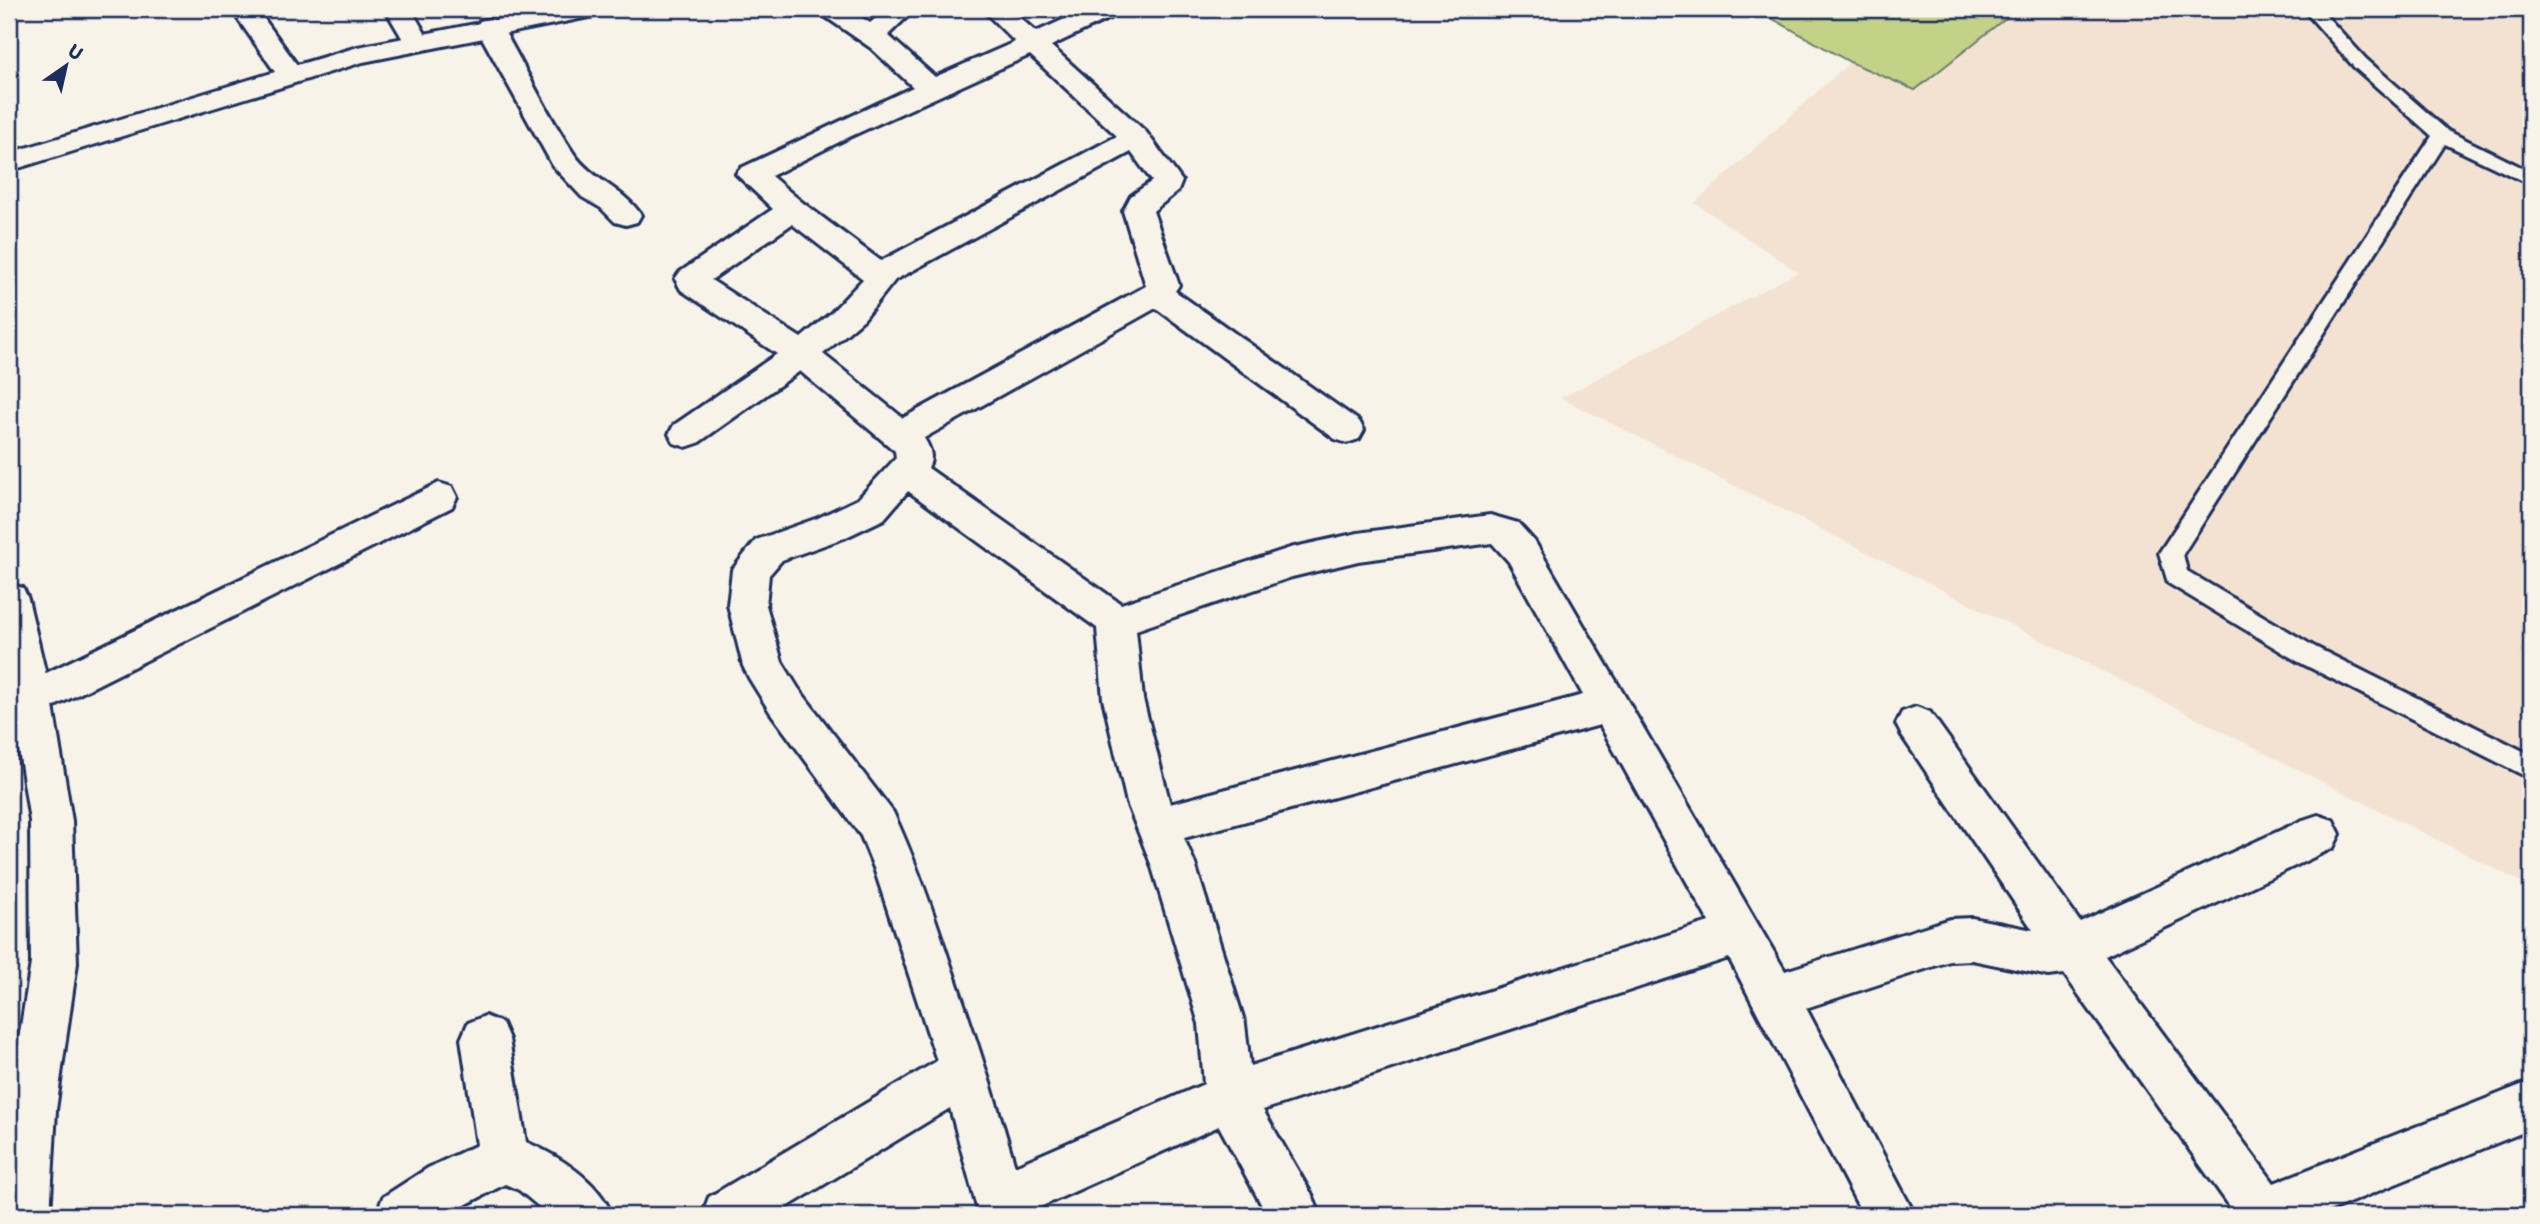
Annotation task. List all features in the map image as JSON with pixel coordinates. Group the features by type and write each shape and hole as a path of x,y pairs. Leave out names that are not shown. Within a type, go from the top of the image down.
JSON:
{"street":[{"path":"244,9 290,74"},
{"path":"398,9 417,42"},
{"path":"9,162 290,74 417,42 589,9"},
{"path":"832,9 872,36 933,90"},
{"path":"872,36 902,9"},
{"path":"995,9 1136,138 1167,181 1167,185 1138,206 1163,285 1157,293 904,453 871,509 831,528 769,550 751,570 747,605 763,666 784,700 878,825 896,868 964,1072 1002,1207 1229,1097 1738,934"},
{"path":"686,434 828,336 857,310 880,281 879,275 792,210 751,174 806,144 933,90 1107,9"},
{"path":"489,27 564,160 593,190 612,201 626,215"},
{"path":"879,275 1136,138"},
{"path":"792,210 691,279 692,283 801,354 904,453 1116,621 1123,699 1148,803 1159,826 1222,1024 1229,1097 1295,1215"},
{"path":"1157,293 1347,430"},
{"path":"20,705 439,497"},
{"path":"1116,621 1290,563 1345,550 1490,529 1501,530 1517,543 1610,705 1773,996 1890,1215"},
{"path":"9,599 20,705 51,821 54,962 20,1117 24,1215"},
{"path":"1159,826 1610,705"},
{"path":"1916,723 2071,947 2266,1214 2531,1105"},
{"path":"1773,996 1950,940 1996,943 2049,955 2060,954 2318,834"},
{"path":"485,1039 504,1158"},
{"path":"727,1215 964,1072"},
{"path":"401,1215 446,1186 504,1158 537,1172 587,1215"}],"lane":[{"path":"2311,9 2360,63 2442,135 2531,179"},
{"path":"2442,135 2171,553 2176,576 2203,594 2354,679 2531,768"}],"shaded area":[{"path":"2017,9 2531,9 2531,887 1561,398 1798,272 1695,203 1850,62 1915,90"}],"green space":[{"path":"1755,9 2017,9 1915,90 1850,62"}]}
